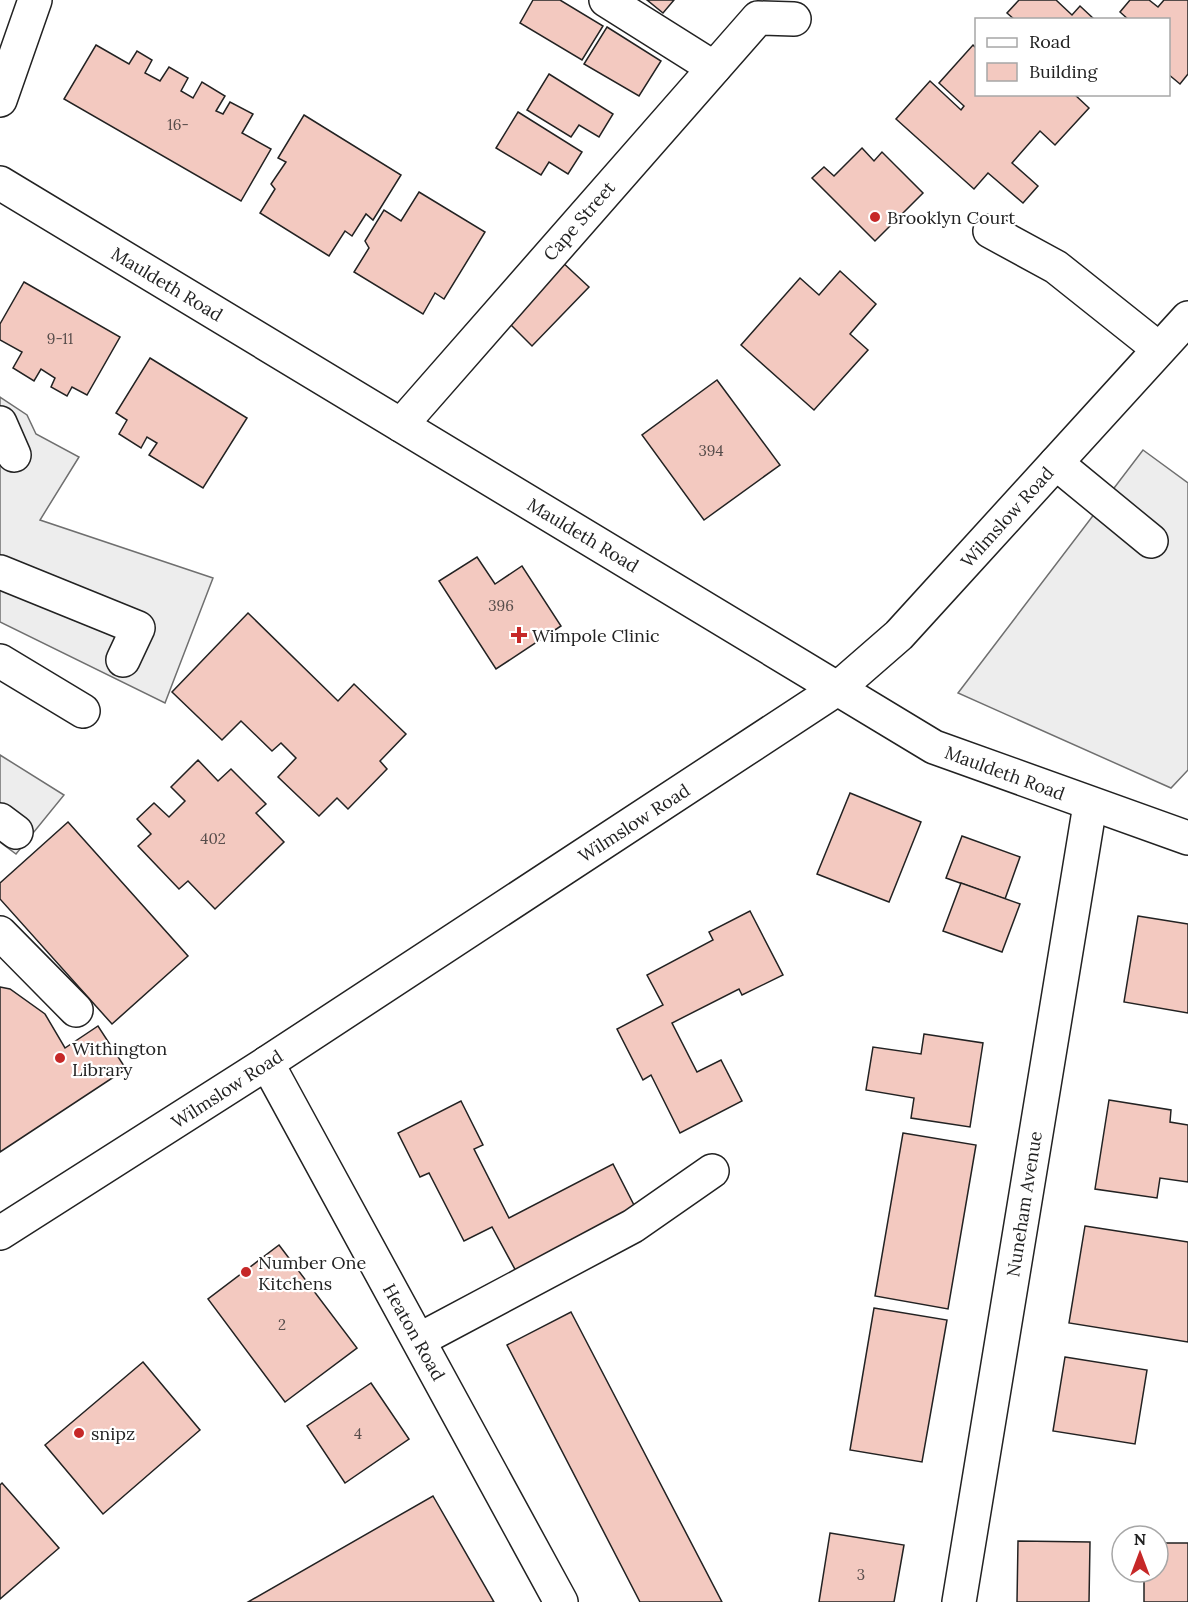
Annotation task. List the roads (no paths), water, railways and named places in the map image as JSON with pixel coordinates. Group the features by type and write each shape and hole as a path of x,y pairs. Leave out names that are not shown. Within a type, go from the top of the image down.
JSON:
{"street":[{"path":"0,100 35,0"},
{"path":"606,0 714,68"},
{"name":"Cape Street","path":"401,425 758,18 794,19"},
{"name":"Mauldeth Road","path":"0,183 933,747 1090,805 1188,838"},
{"path":"990,231 1056,267 1158,349"},
{"name":"Wilmslow Road","path":"0,1233 267,1063 837,689 899,635 1188,318"},
{"path":"0,423 14,455"},
{"path":"1056,464 1151,541"},
{"path":"0,572 138,628 123,660"},
{"path":"0,661 84,711"},
{"name":"Nuneham Avenue","path":"959,1602 1090,805"},
{"path":"0,933 76,1010"},
{"name":"Heaton Road","path":"267,1063 561,1602"},
{"path":"419,1340 633,1226 712,1171"}],"place":[{"name":"Brooklyn Court","path":"875,217"},
{"name":"Wimpole Clinic","path":"519,635"},
{"name":"Withington Library","path":"60,1058"},
{"name":"Number One Kitchens","path":"246,1272"},
{"name":"snipz","path":"79,1433"}]}
